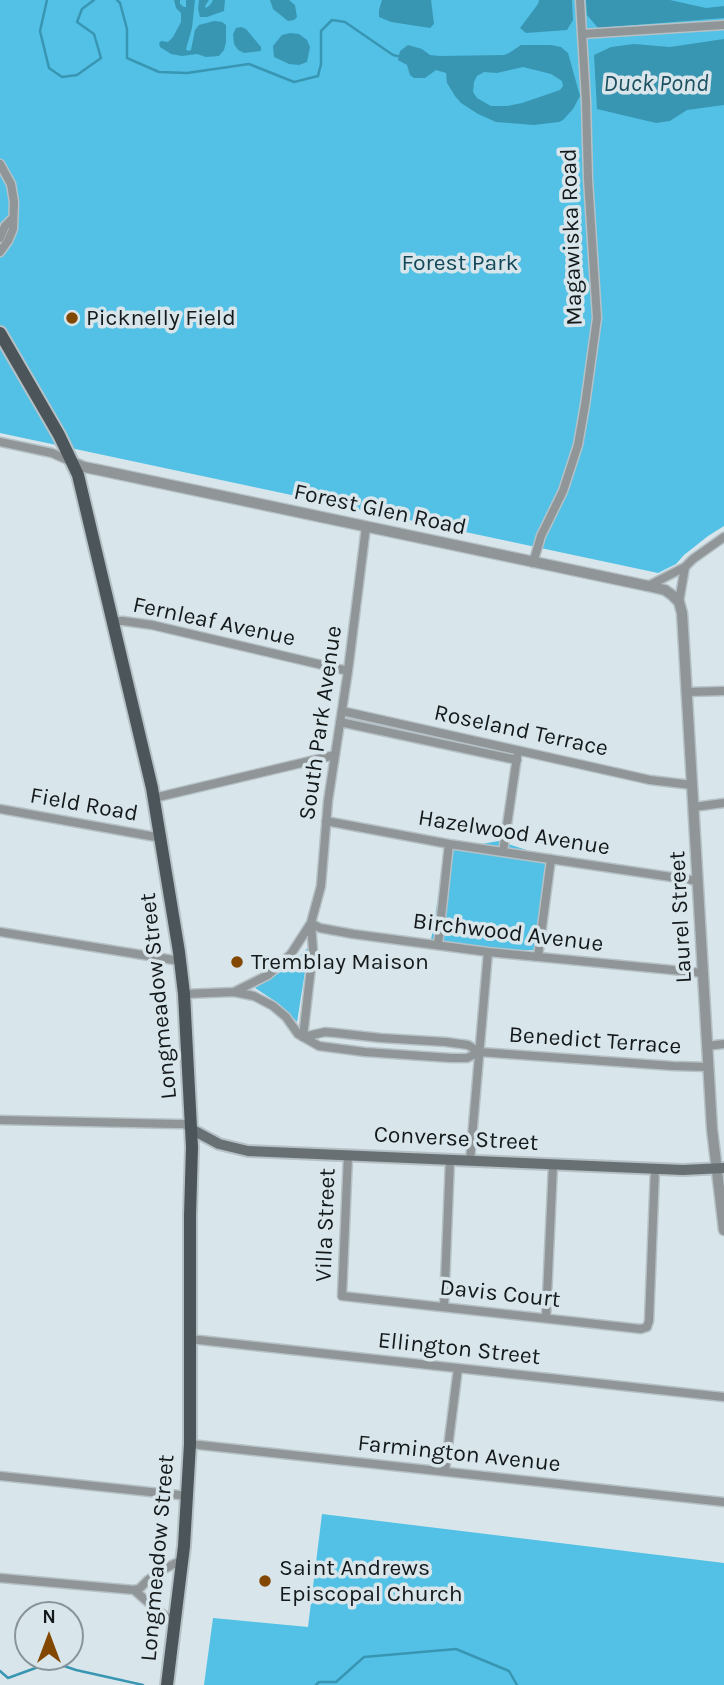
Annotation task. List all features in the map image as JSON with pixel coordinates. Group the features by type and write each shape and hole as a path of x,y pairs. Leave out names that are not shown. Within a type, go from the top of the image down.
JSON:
{"main road":[{"name":"Longmeadow Street","path":"0,333 59,435 78,475 154,798 180,961 191,1129 190,1444 183,1562 167,1685"},
{"name":"Converse Street","path":"191,1129 213,1142 242,1151 682,1170 720,1168"}],"street":[{"name":"Magawiska Road","path":"533,563 546,525 563,491 578,445 597,318 580,0"},
{"path":"582,34 724,25"},
{"path":"0,164 13,189 15,202 13,229 0,251"},
{"path":"0,238 5,226 12,219"},
{"path":"0,442 52,453 70,461"},
{"name":"Forest Glen Road","path":"70,461 92,468 648,586 665,590 679,602"},
{"name":"South Park Avenue","path":"184,994 234,992 268,975 297,947 311,923 321,886 326,821 366,527"},
{"path":"648,586 685,567 724,537"},
{"path":"679,602 685,567"},
{"name":"Laurel Street","path":"679,602 683,621 708,1067 724,1230"},
{"name":"Fernleaf Avenue","path":"113,621 152,625 348,670"},
{"path":"687,692 724,691"},
{"name":"Roseland Terrace","path":"342,710 650,780 692,785"},
{"path":"340,722 517,760"},
{"path":"502,852 518,751"},
{"path":"154,798 335,755"},
{"path":"694,807 724,803"},
{"name":"Field Road","path":"0,809 161,836"},
{"name":"Hazelwood Avenue","path":"326,821 449,844 698,881"},
{"path":"438,945 449,844"},
{"path":"538,957 551,859"},
{"name":"South Park Avenue","path":"303,1037 313,950 311,923"},
{"name":"Birchwood Avenue","path":"311,923 331,930 488,952 703,973"},
{"path":"0,932 180,961"},
{"path":"470,1161 488,952"},
{"name":"Benedict Terrace","path":"234,992 254,996 273,1006 286,1017 298,1034 319,1046 365,1052 467,1058 478,1052"},
{"name":"Benedict Terrace","path":"303,1037 336,1032 468,1045 478,1052 708,1067"},
{"path":"707,1046 724,1044"},
{"path":"0,1120 184,1124 191,1129"},
{"name":"Villa Street","path":"342,1296 348,1156"},
{"path":"444,1307 450,1160"},
{"path":"546,1318 553,1165"},
{"name":"Davis Court","path":"342,1296 641,1329 647,1326 649,1321 655,1169"},
{"name":"Ellington Street","path":"190,1339 724,1397"},
{"path":"445,1471 458,1368"},
{"name":"Farmington Avenue","path":"190,1444 724,1502"},
{"path":"0,1476 188,1496"},
{"path":"0,1578 134,1590 164,1569 183,1562"},
{"path":"134,1590 167,1617 176,1619"}],"green space":[{"name":"Forest Park","path":"0,0 724,0 724,526 676,564 658,573 0,433"},
{"path":"499,841 548,857 538,950 472,951 431,940 446,850"},
{"path":"309,947 297,1022 278,1003 255,988 284,970"},
{"path":"322,1514 724,1563 724,1685 204,1685 213,1618 308,1627"}],"water":[{"path":"174,0 180,0 180,4 186,7 186,0 195,0 192,28 186,49 188,51 191,50 195,30 199,25 214,21 226,25 226,42 219,56 182,56 171,54 160,47 161,41 168,42 173,37 181,22 181,13"},
{"path":"199,0 209,0 206,8 213,0 225,0 224,11 200,17"},
{"path":"270,0 289,0 295,5 297,17 288,21 273,9"},
{"path":"382,0 431,0 434,24 430,28 391,22 379,17"},
{"path":"539,0 572,0 573,20 567,30 526,33 520,28"},
{"path":"586,0 670,0 706,8 724,6 724,18 598,28 587,15"},
{"path":"236,28 246,29 261,47 261,51 244,53 238,50 233,34"},
{"path":"299,34 307,40 310,47 307,62 289,64 274,57 273,46 282,35"},
{"name":"Duck Pond","path":"724,39 724,105 687,110 670,121 656,123 597,109 594,55 611,47 634,44 670,47"},
{"path":"408,45 422,49 430,55 504,55 521,45 561,47 568,53 580,96 573,109 559,122 534,125 496,122 461,103 447,83 446,73 436,70 425,78 414,78 407,65 398,60 400,51","holes":["523,67 551,74 562,81 560,90 522,103 491,106 477,98 473,92 477,76 484,72 497,73"]}],"waterway":[{"path":"47,0 40,31 49,68 62,77 77,75 101,58 94,34 77,22 82,9 94,0"},
{"path":"117,0 127,29 127,58 159,72 187,73 249,64 294,82 318,76 321,64 321,31 332,20 345,22 393,55 402,57"},
{"path":"316,1685 319,1682 336,1682 364,1657 456,1649 509,1671 517,1685"},
{"path":"0,1671 8,1678 52,1662 143,1685"}],"place":[{"name":"Picknelly Field","path":"72,318"},
{"name":"Tremblay Maison","path":"237,962"},
{"name":"Saint Andrews Episcopal Church","path":"265,1581"}]}
